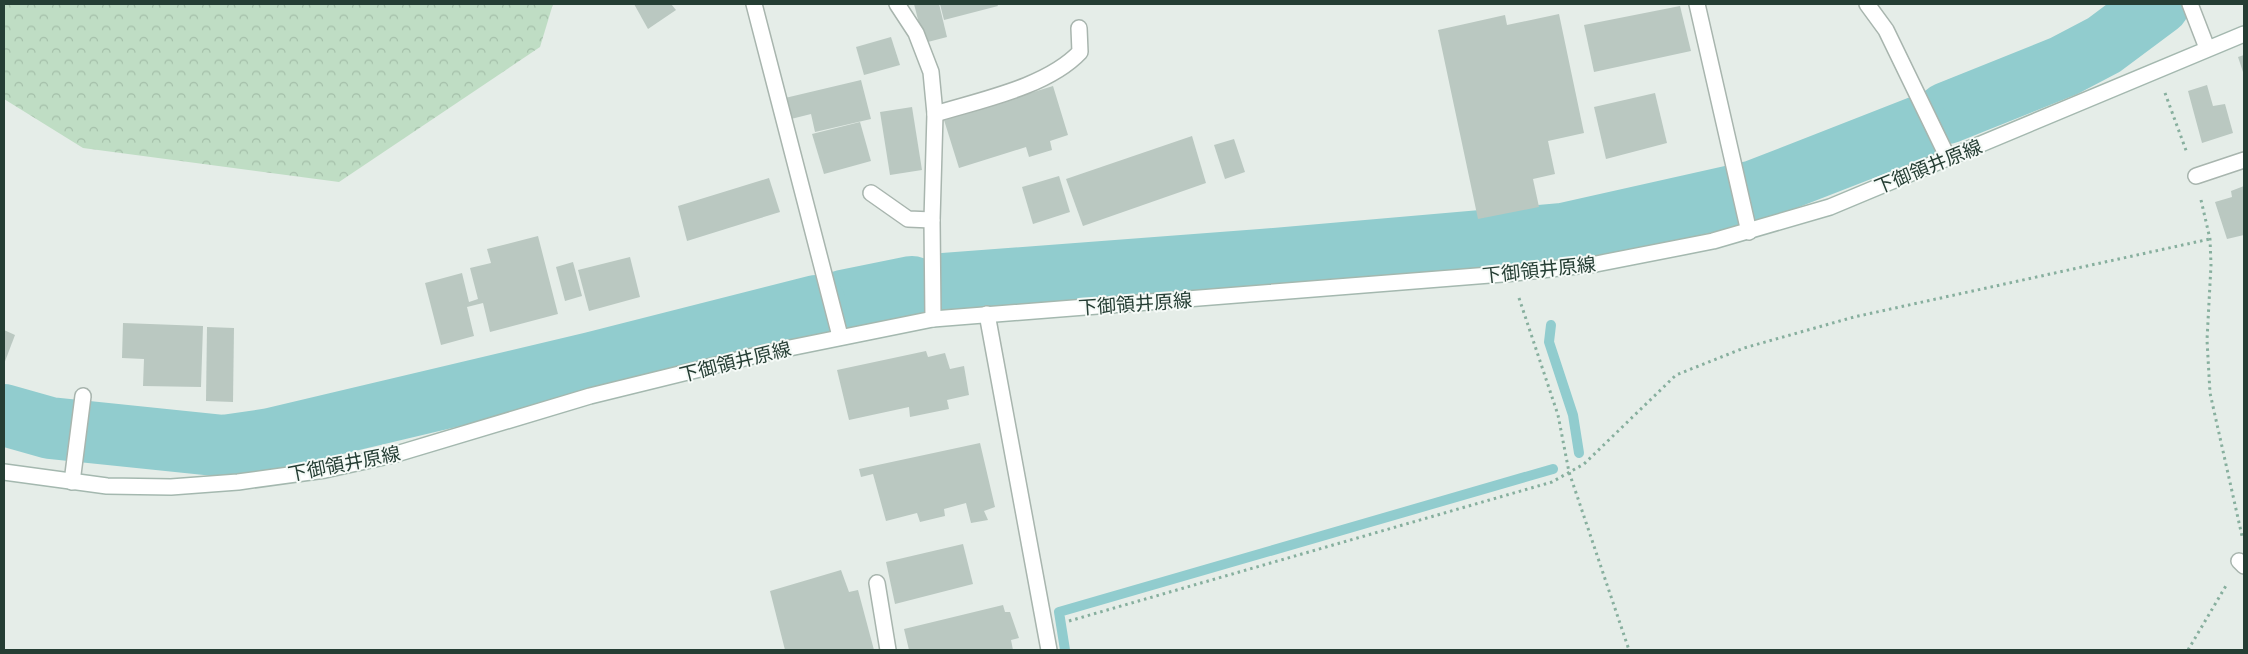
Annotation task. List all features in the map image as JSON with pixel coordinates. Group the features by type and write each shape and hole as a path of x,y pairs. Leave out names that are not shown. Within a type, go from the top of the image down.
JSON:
{"main road":[{"path":"754,4 840,336"},
{"path":"897,4 916,33 931,72 935,114 932,220 933,319"},
{"path":"1696,4 1749,232"},
{"path":"1868,4 1886,30 1948,158"},
{"path":"2190,4 2207,48"},
{"path":"935,114 1003,93 1046,76 1072,60 1080,52 1079,28"},
{"name":"下御領井原線","path":"4,472 108,486 171,487 238,482 325,470 393,455 590,396 840,336 933,319 1514,273 1596,264 1749,232 1830,207 2157,72 2207,48 2244,34"},
{"path":"2196,176 2244,160"},
{"path":"871,193 908,219 932,220"},
{"path":"987,314 1049,650"},
{"path":"72,482 83,396"},
{"path":"877,583 888,650"}],"path":[{"path":"2157,72 2196,176 2210,238 2211,265 2208,340 2210,393 2242,533 2242,563 2188,650"},
{"path":"1069,621 1552,482 1584,464 1676,375 1744,348 1854,317 2210,238"},
{"path":"1514,273 1518,295 1558,415 1569,472 1629,650"}],"green space":[{"path":"4,4 553,4 540,47 339,182 83,148 4,99"}],"building":[{"path":"634,4 671,4 676,10 648,29"},
{"path":"914,4 939,4 947,37 924,43"},
{"path":"940,4 997,4 998,6 944,20"},
{"path":"1680,6 1691,51 1594,72 1584,25"},
{"path":"1559,14 1584,133 1548,141 1555,174 1533,179 1539,207 1478,219 1438,30 1505,15 1507,25"},
{"path":"891,37 900,65 864,75 856,47"},
{"path":"2244,55 2244,75 2238,57"},
{"path":"861,80 871,119 815,132 811,114 791,119 785,98"},
{"path":"2207,85 2213,106 2225,104 2233,133 2202,143 2188,91"},
{"path":"1053,86 1068,135 1050,141 1052,150 1029,157 1026,147 959,168 944,120"},
{"path":"1655,93 1667,143 1606,159 1594,107"},
{"path":"912,107 922,170 890,175 880,112"},
{"path":"860,122 871,161 824,174 812,134"},
{"path":"1192,136 1206,183 1083,226 1066,179"},
{"path":"1234,139 1245,172 1225,179 1214,145"},
{"path":"1059,176 1070,212 1033,224 1022,187"},
{"path":"769,178 780,212 687,241 678,206"},
{"path":"2244,186 2244,235 2227,239 2215,202 2232,197 2231,191"},
{"path":"538,236 558,314 490,332 483,303 467,307 474,336 441,345 425,283 462,273 469,302 478,299 470,268 491,263 487,249"},
{"path":"630,257 640,297 589,311 578,270"},
{"path":"573,262 582,296 565,301 556,267"},
{"path":"123,323 203,326 201,387 143,386 144,359 122,358"},
{"path":"207,327 234,328 233,402 206,401"},
{"path":"4,330 15,335 4,364"},
{"path":"926,351 928,357 945,353 950,369 964,366 969,395 947,400 949,409 910,417 909,407 849,420 837,370"},
{"path":"980,443 995,507 984,511 988,520 971,523 966,503 944,509 945,516 920,522 917,513 886,521 873,474 861,477 859,469"},
{"path":"963,544 973,584 895,604 886,562"},
{"path":"841,570 849,592 858,590 874,650 785,650 770,591"},
{"path":"1003,605 1005,612 1010,612 1019,638 1011,640 1013,650 909,650 904,629"}],"waterway":[{"path":"1947,113 2064,66 2104,45 2159,4"},
{"path":"944,284 1262,260 1563,234 1755,191 1919,127"},
{"path":"843,301 912,287"},
{"path":"4,415 50,428 224,446 271,439 592,363 816,306"},
{"path":"1551,325 1549,342 1573,415 1579,453"},
{"path":"1065,650 1059,612 1553,469"}]}
